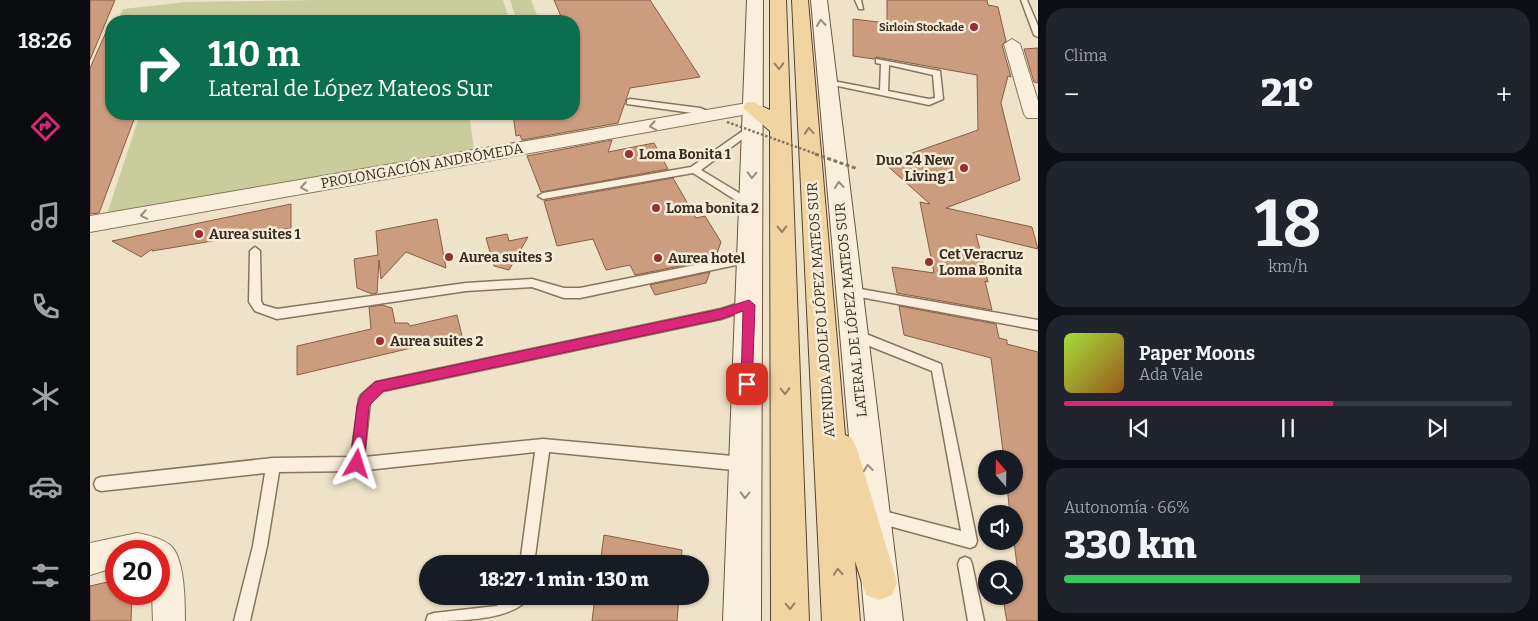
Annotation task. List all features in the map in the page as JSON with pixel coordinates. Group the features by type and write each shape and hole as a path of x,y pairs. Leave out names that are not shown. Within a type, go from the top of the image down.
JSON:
{"main road":[{"path":"742,621 751,205 746,120 756,0"},
{"path":"778,0 746,120 790,621"},
{"name":"AVENIDA ADOLFO LÓPEZ MATEOS SUR","path":"800,0 841,621"},
{"name":"LATERAL DE LÓPEZ MATEOS SUR","path":"819,0 884,621"},
{"path":"826,399 880,582"}],"street":[{"path":"1012,44 1030,82 1033,114"},
{"name":"PROLONGACIÓN ANDRÓMEDA","path":"90,224 746,120"},
{"path":"90,559 105,555"},
{"path":"168,605 169,621"}],"lane":[{"path":"858,0 861,8"},
{"path":"1024,0 1038,35"},
{"path":"828,82 929,102 937,101 940,97 939,75 936,72 880,62 885,63 884,92"},
{"path":"630,102 700,111 746,120"},
{"path":"543,196 694,170 746,120"},
{"path":"694,170 751,205"},
{"path":"255,251 256,302 259,308 276,314 466,287 532,283 564,293 580,293 750,258"},
{"path":"849,291 1038,325"},
{"path":"357,464 365,399 380,386 548,352 721,314 749,305"},
{"path":"854,335 937,368 970,541 872,515"},
{"path":"101,484 273,465 357,464 543,445 746,464"},
{"path":"528,555 543,445"},
{"path":"242,621 260,546 273,465"},
{"path":"965,564 976,621"},
{"path":"434,621 501,613 517,605"}],"path":[{"path":"746,120 858,169"}],"green space":[{"path":"503,0 508,15 120,15 123,9 187,2"},
{"path":"510,0 531,0 537,15 515,15"},
{"path":"138,120 470,120 474,150 107,214"}],"building":[{"path":"90,0 115,0 109,15 105,15 105,24 90,60"},
{"path":"554,0 650,0 700,77 630,88 618,123 522,140 520,135 516,136 514,120 580,120 580,15 560,15"},
{"path":"887,0 987,0 988,5 998,7 1006,41 1002,45 1011,77 1008,76 1001,103 1020,180 946,208 1032,227 1038,249 976,234 988,282 985,281 992,310 897,293 892,267 934,273 920,202 930,204 884,163 978,130 977,75 876,57 874,59 853,56 853,19 887,23"},
{"path":"105,34 105,120 134,120 99,213 90,214 90,68"},
{"path":"1038,48 1038,83 1034,82 1024,49"},
{"name":"Loma Bonita 1","path":"612,140 608,152 654,143 668,169 541,192 527,156"},
{"path":"673,178 696,218 705,216 721,242 715,259 635,275 630,265 606,270 593,239 557,246 544,201"},
{"name":"Aurea suites 1","path":"291,204 291,228 152,251 152,249 141,257 112,241"},
{"path":"437,219 446,268 406,252 381,279 379,260 377,293 372,294 357,288 354,259 378,255 376,231"},
{"path":"507,234 509,241 528,237 509,270 494,266 486,238"},
{"path":"710,272 706,283 655,295 650,285"},
{"name":"Aurea suites 2","path":"382,305 392,308 395,323 408,323 410,326 457,315 462,336 297,375 297,346 371,329 369,307"},
{"path":"899,306 996,324 999,338 1007,340 1007,344 1038,352 1038,621 1007,621 1005,611 1004,605 1023,605 1023,560 1016,560 1015,550 1023,550 1023,505 1009,505 1008,495 1023,495 1023,450 1003,450 991,358 904,335"},
{"path":"604,535 682,550 682,555 601,555"},
{"path":"105,583 105,605 132,605 131,621 90,621 90,586"},
{"path":"594,605 678,605 677,621 592,621"}],"place":[{"name":"Sirloin Stockade","path":"974,27"},
{"name":"Loma Bonita 1","path":"629,154"},
{"name":"Duo 24 New Living 1","path":"964,168"},
{"name":"Loma bonita 2","path":"656,208"},
{"name":"Aurea suites 1","path":"199,234"},
{"name":"Aurea suites 3","path":"449,257"},
{"name":"Aurea hotel","path":"658,258"},
{"name":"Cet Veracruz Loma Bonita","path":"929,262"},
{"name":"Aurea suites 2","path":"380,341"}],"route":[{"path":"357,464 365,399 380,386 548,352 721,314 749,305 747,384"}]}
